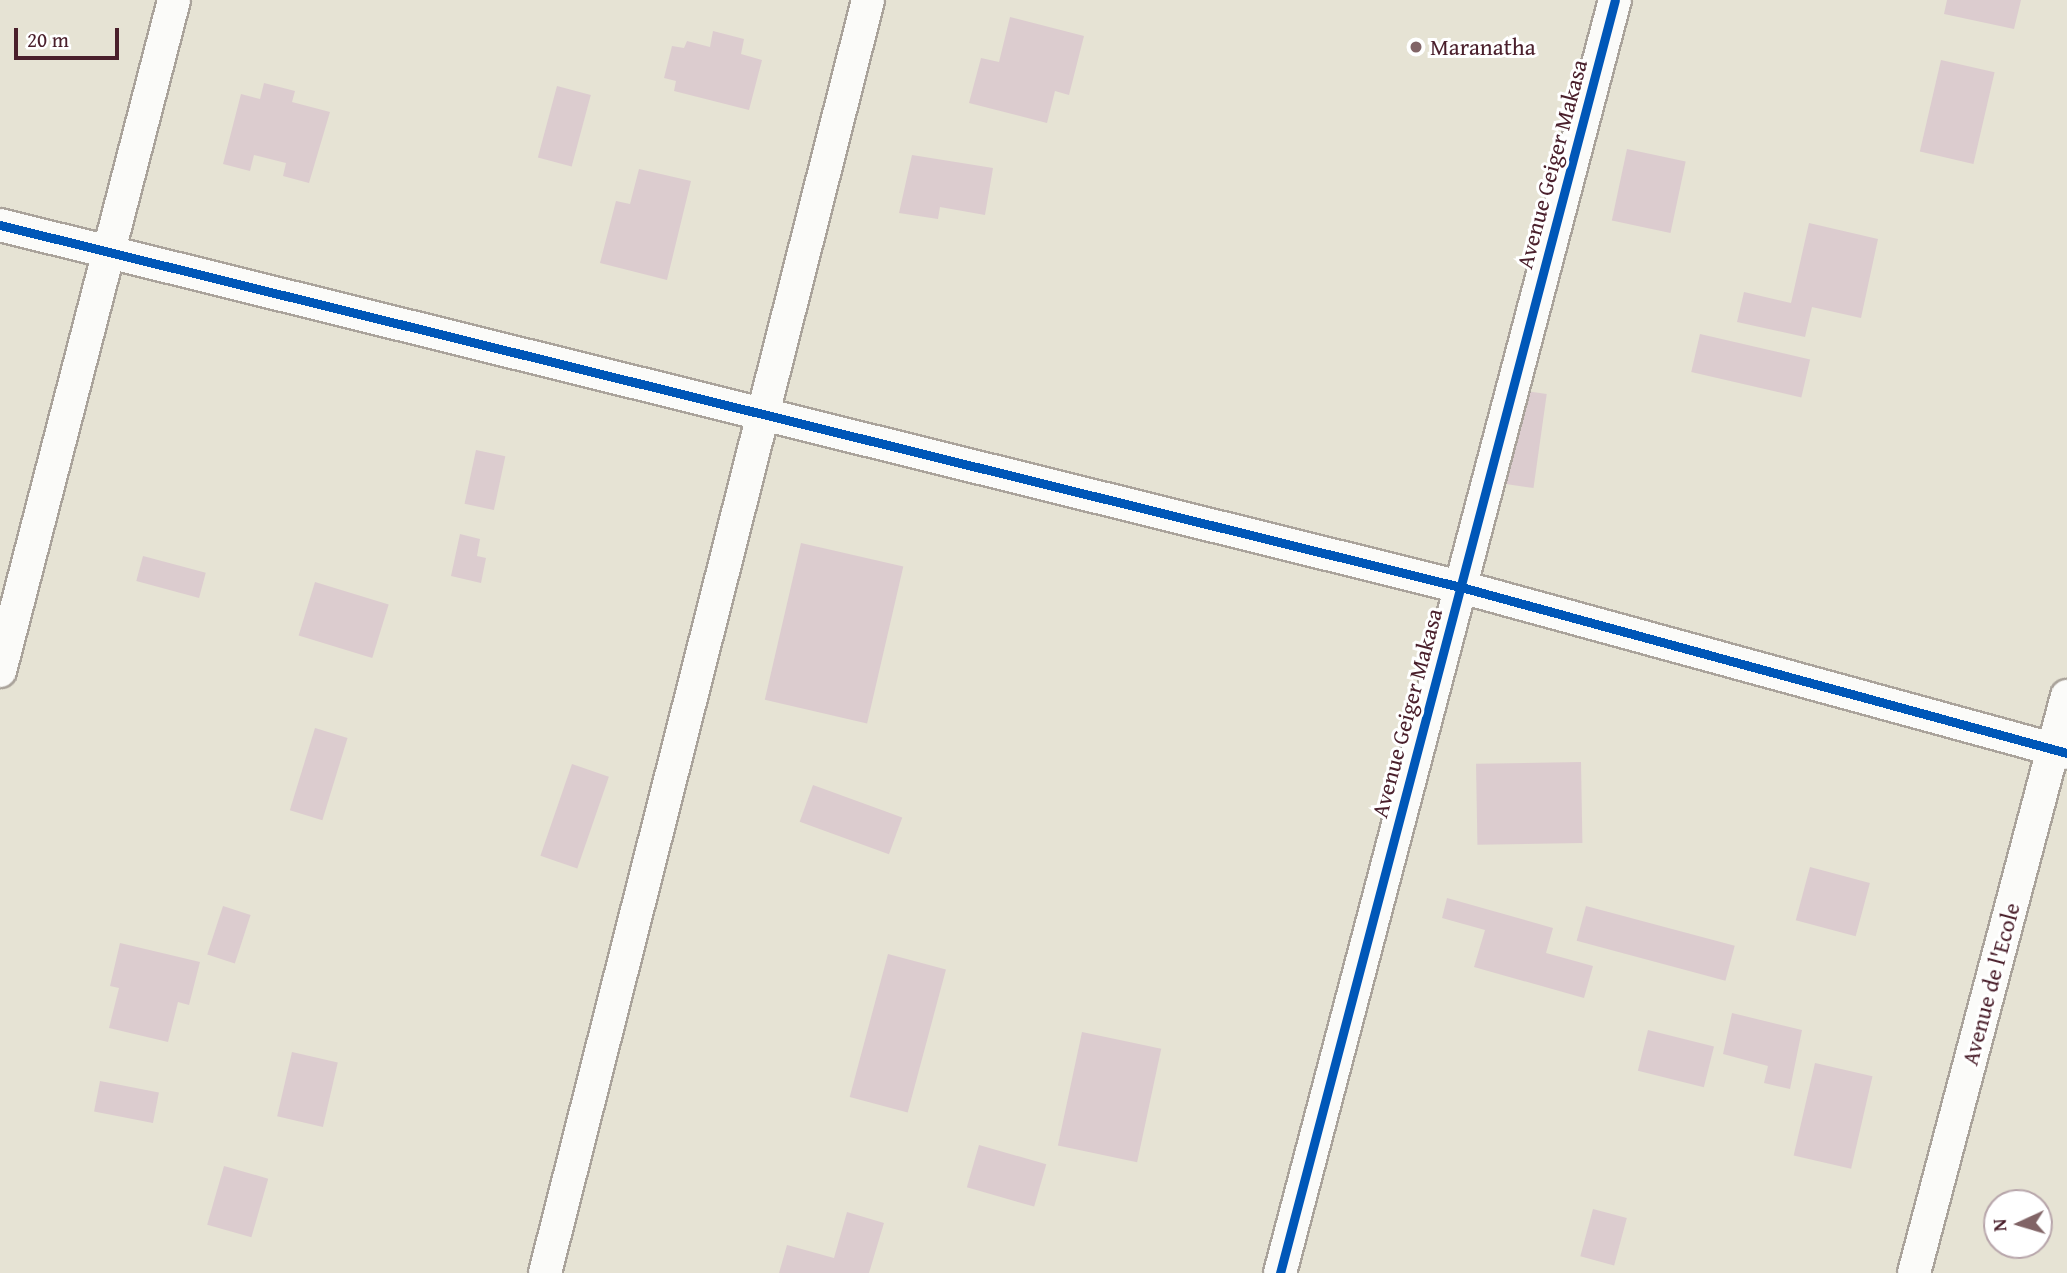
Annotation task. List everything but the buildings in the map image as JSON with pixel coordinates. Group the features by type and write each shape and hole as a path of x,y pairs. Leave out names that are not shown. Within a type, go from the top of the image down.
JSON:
{"street":[{"path":"0,671 174,0"},
{"path":"545,1273 868,0"},
{"name":"Avenue Geiger Makasa","path":"1280,1273 1615,0"},
{"path":"0,225 1461,587 2060,751"},
{"name":"Avenue de l'Ecole","path":"1914,1273 2060,751 2067,696"}],"cycle path":[{"path":"1280,1273 1615,0"},
{"path":"0,225 1461,587 2067,753"}],"place":[{"name":"Maranatha","path":"1416,47"}]}
